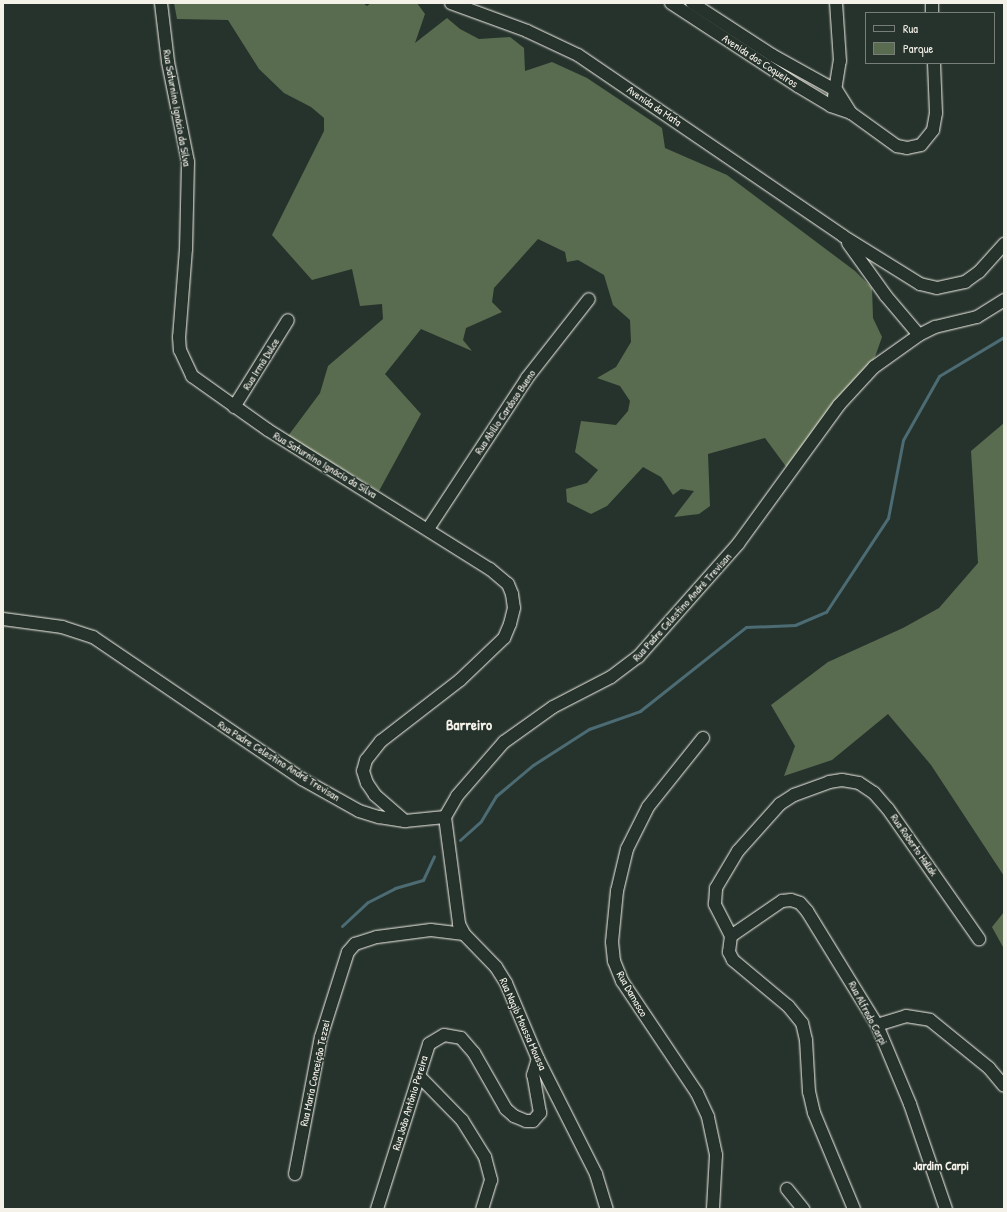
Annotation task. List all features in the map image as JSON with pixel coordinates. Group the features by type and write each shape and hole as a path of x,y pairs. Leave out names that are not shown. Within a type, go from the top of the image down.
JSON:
{"street":[{"name":"Rua Saturnino Ignácio da Silva","path":"161,3 168,62 188,162 180,350 192,376 234,407 490,569 508,584 512,594 514,608 510,624 504,638 460,680 381,741 366,760 363,771 366,783 375,795 405,821"},
{"name":"Avenida da Mata","path":"451,3 528,31 578,55 843,236 905,276 937,288 965,282 979,272 1004,244"},
{"name":"Avenida dos Coqueiros","path":"671,3 831,106 851,114 897,146 907,148 921,145 933,130 936,113 934,64"},
{"name":"Avenida dos Coqueiros","path":"692,3 772,55 837,91 851,114"},
{"path":"831,106 837,91 840,61 836,3"},
{"name":"Avenida da Mata","path":"843,236 886,296 919,335"},
{"name":"Rua Abílio Cardoso Bueno","path":"428,529 527,378 589,299"},
{"path":"919,335 935,327 977,317 1004,300"},
{"name":"Rua Irmã Dulce","path":"234,407 288,320"},
{"name":"Rua Padre Celestino André Trevisan","path":"3,619 62,627 93,637 302,779 359,811 379,817 405,821 445,817 457,796 504,742 553,707 611,677 638,658 738,544 858,383 888,354 919,335"},
{"name":"Rua Damasco","path":"703,738 648,807 627,849 617,891 612,942 614,961 622,981 697,1092 708,1117 714,1136 716,1155 713,1209"},
{"name":"Rua Roberto Hallak","path":"731,936 715,904 716,888 722,877 754,832 780,804 794,795 828,782 842,780 859,783 874,793 888,809 979,939"},
{"name":"Rua Nagib Moussa Moussa","path":"445,817 456,912 464,934 485,954 506,983 538,1059 586,1153 607,1209"},
{"name":"Rua Alfredo Carpi","path":"731,936 782,901 791,900 800,903 850,978 877,1025 910,1104 946,1209"},
{"name":"Rua Maria Conceição Tezzei","path":"295,1174 321,1037 348,952 355,944 377,937 431,930 464,934"},
{"path":"731,936 730,952 733,960 788,1006 802,1023 806,1040 808,1086 814,1113 854,1209"},
{"path":"877,1025 906,1016 930,1020 990,1068 1004,1086"},
{"name":"Rua João Antônio Pereira","path":"377,1209 429,1044 436,1038 453,1035 467,1043 506,1108 521,1119 533,1121 537,1118 540,1106 533,1075 538,1059"},
{"path":"419,1076 462,1120 485,1158 490,1180 482,1209"},
{"path":"787,1189 803,1209"}],"green space":[{"path":"174,3 363,3 367,6 371,3 417,3 425,14 415,43 447,18 460,29 479,39 510,37 524,48 525,71 552,62 587,78 662,128 665,148 727,175 855,271 872,288 873,318 882,337 875,357 839,399 790,472 765,438 708,454 710,506 699,514 674,517 694,491 681,489 673,495 661,477 643,467 607,506 591,514 567,502 566,489 587,483 598,470 575,452 581,421 616,425 628,411 630,401 620,386 597,378 616,367 631,342 630,320 613,305 604,275 578,260 567,262 565,252 538,239 494,288 492,302 502,312 466,328 463,340 472,351 421,329 385,374 421,414 379,491 288,436 320,393 328,366 383,319 382,304 360,306 352,269 312,280 272,235 324,131 324,118 311,107 284,93 259,69 228,20 177,19"},
{"path":"1004,423 1004,876 931,765 888,714 832,760 784,776 795,746 771,705 828,662 903,628 939,608 978,563 971,451"},
{"path":"1004,912 1004,949 992,927"}],"waterway":[{"path":"460,840 481,821 496,796 533,765 589,729 640,711 746,627 795,625 826,612 888,518 903,440 939,376 1004,337"},
{"path":"342,926 368,902 395,888 423,880 434,856"}],"district":[{"name":"Barreiro","path":"469,725"},
{"name":"Jardim Carpi","path":"941,1166"}]}
